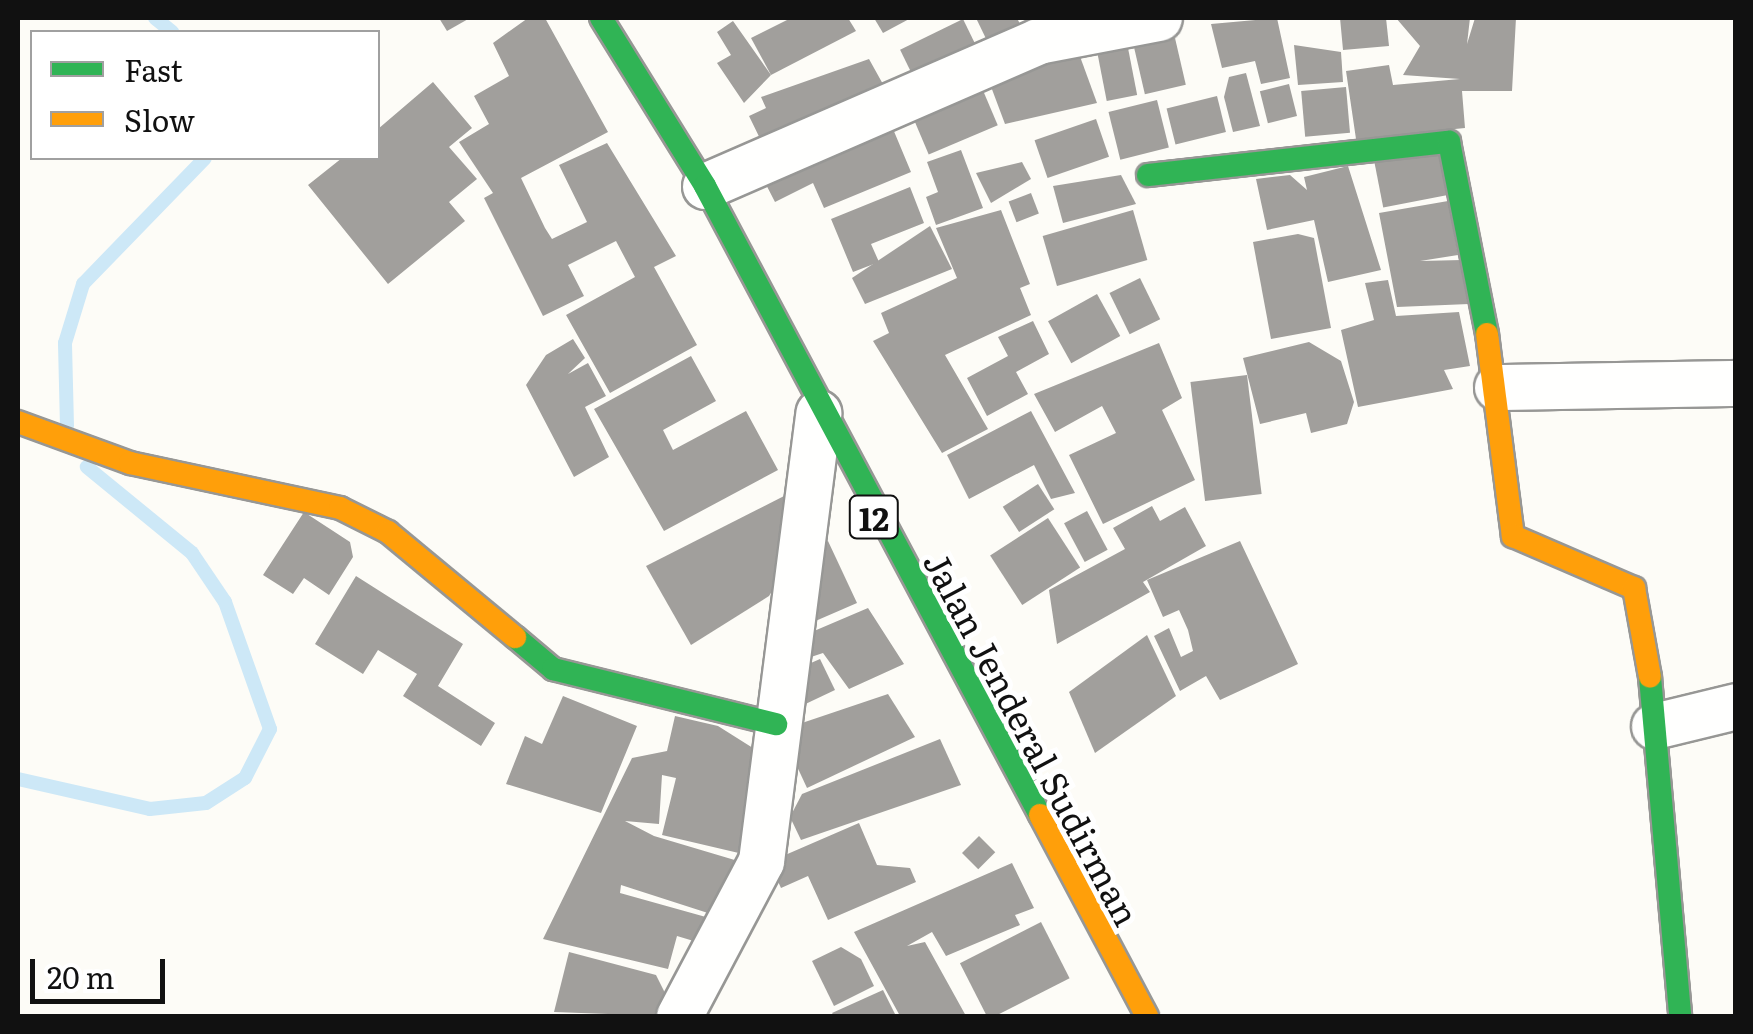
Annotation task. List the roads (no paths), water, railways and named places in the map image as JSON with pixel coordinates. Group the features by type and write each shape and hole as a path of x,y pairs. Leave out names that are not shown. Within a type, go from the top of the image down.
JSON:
{"main road":[{"name":"Jalan Jenderal Sudirman","path":"601,18 705,186 818,414 1147,1016"},
{"path":"1148,175 1449,142 1497,387 1503,503 1514,536 1634,588 1654,726 1680,1016"},
{"path":"28,426 130,463 340,508 388,532 552,669 776,724"}],"street":[{"path":"705,186 1038,41 1159,18"},
{"path":"1497,387 1736,383"},
{"path":"678,1016 761,860 818,414"},
{"path":"1654,726 1736,706"}],"waterway":[{"path":"155,18 170,30"},
{"path":"67,426 65,343 83,284 203,160"},
{"path":"18,779 150,809 206,803 245,778 270,729 225,602 192,553 87,467"}]}
